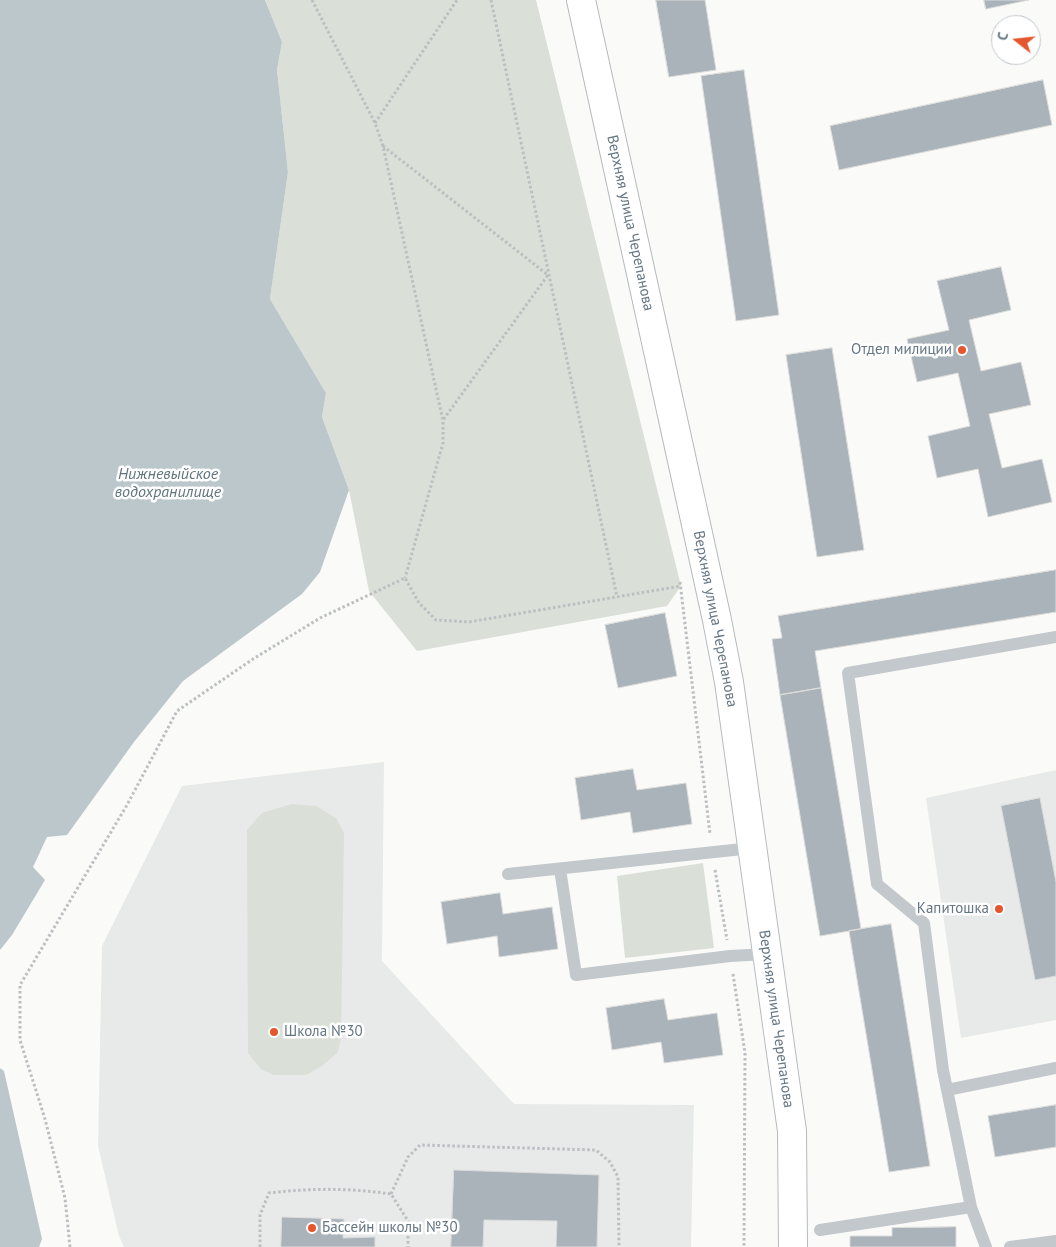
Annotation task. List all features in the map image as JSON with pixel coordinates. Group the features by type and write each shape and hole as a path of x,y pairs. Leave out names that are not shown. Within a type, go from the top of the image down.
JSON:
{"main road":[{"name":"Верхняя улица Черепанова","path":"581,0 729,682 792,1131 793,1247"}],"lane":[{"path":"986,1247 971,1208 943,1070 924,923 877,884 848,673 1056,637"},
{"path":"508,874 752,848"},
{"path":"560,869 576,976 730,956 766,954"},
{"path":"947,1090 1056,1068"},
{"path":"820,1230 971,1208"},
{"path":"1010,1247 1056,1240"}],"path":[{"path":"312,0 375,122 383,146 443,420 443,443 405,578 419,603 436,620 469,622 681,586"},
{"path":"375,122 458,0"},
{"path":"491,0 617,597"},
{"path":"383,146 548,275"},
{"path":"443,420 548,275"},
{"path":"679,576 712,851 745,1053 744,1247"},
{"path":"70,1247 65,1198 45,1119 20,1040 20,985 127,805 176,711 252,659 320,618 405,578"},
{"path":"391,1194 408,1157 420,1145 596,1150 610,1162 618,1177 619,1247"},
{"path":"260,1247 260,1215 269,1193 297,1190 362,1190 391,1194 408,1221 408,1247"}],"shaded area":[{"path":"265,0 536,0 681,586 667,606 417,651 369,591 349,490 322,417 326,393 270,299 288,172 277,70 282,42"},
{"name":"Школа №30","path":"384,762 382,961 514,1104 694,1105 691,1247 124,1247 119,1236 98,1146 102,946 182,786"},
{"name":"Капитошка","path":"1056,770 1056,1020 961,1038 926,798"},
{"path":"292,804 316,806 336,818 344,833 341,1039 338,1052 322,1066 306,1075 273,1075 261,1069 248,1053 247,830 262,813"},
{"path":"703,863 714,948 625,958 617,876"}],"water":[{"name":"Нижневыйское водохранилище","path":"0,0 265,0 282,42 277,70 288,172 270,299 326,393 322,417 349,490 320,572 302,594 183,681 134,742 67,835 47,837 33,867 45,880 12,935 0,950"},
{"path":"0,1068 4,1071 42,1239 39,1247 0,1247"}],"building":[{"path":"656,0 705,0 716,70 669,77"},
{"path":"984,0 1029,0 986,9"},
{"path":"744,70 779,315 736,321 701,76"},
{"path":"1043,80 1052,125 839,170 830,126"},
{"path":"1001,267 1011,310 969,320 981,371 1021,362 1031,405 989,414 1002,468 1042,459 1052,502 988,517 978,469 937,478 928,436 970,426 958,373 917,382 907,339 949,330 937,281"},
{"path":"832,348 864,550 817,557 786,355"},
{"path":"1056,570 1056,612 815,651 821,688 780,695 772,639 782,638 778,616"},
{"path":"665,613 677,676 618,688 605,625"},
{"path":"821,688 861,929 820,936 780,695"},
{"path":"633,769 637,790 686,783 692,824 633,833 630,812 581,820 575,778"},
{"path":"1040,798 1056,882 1056,976 1035,980 1001,806"},
{"path":"500,893 503,914 552,907 558,949 499,957 497,936 447,944 441,902"},
{"path":"891,924 930,1166 889,1172 849,931"},
{"path":"664,999 668,1020 717,1013 723,1055 664,1063 661,1042 612,1050 606,1008"},
{"path":"1056,1105 1056,1147 995,1157 988,1116"},
{"path":"454,1170 599,1175 597,1247 556,1247 557,1221 484,1220 483,1247 451,1247"},
{"name":"Бассейн школы №30","path":"282,1217 344,1219 343,1238 375,1237 375,1247 281,1247"},
{"path":"956,1227 956,1247 850,1247 850,1236 892,1236 892,1228"}],"place":[{"name":"Отдел милиции","path":"962,350"},
{"name":"Капитошка","path":"999,909"},
{"name":"Школа №30","path":"274,1032"},
{"name":"Бассейн школы №30","path":"312,1228"}]}
